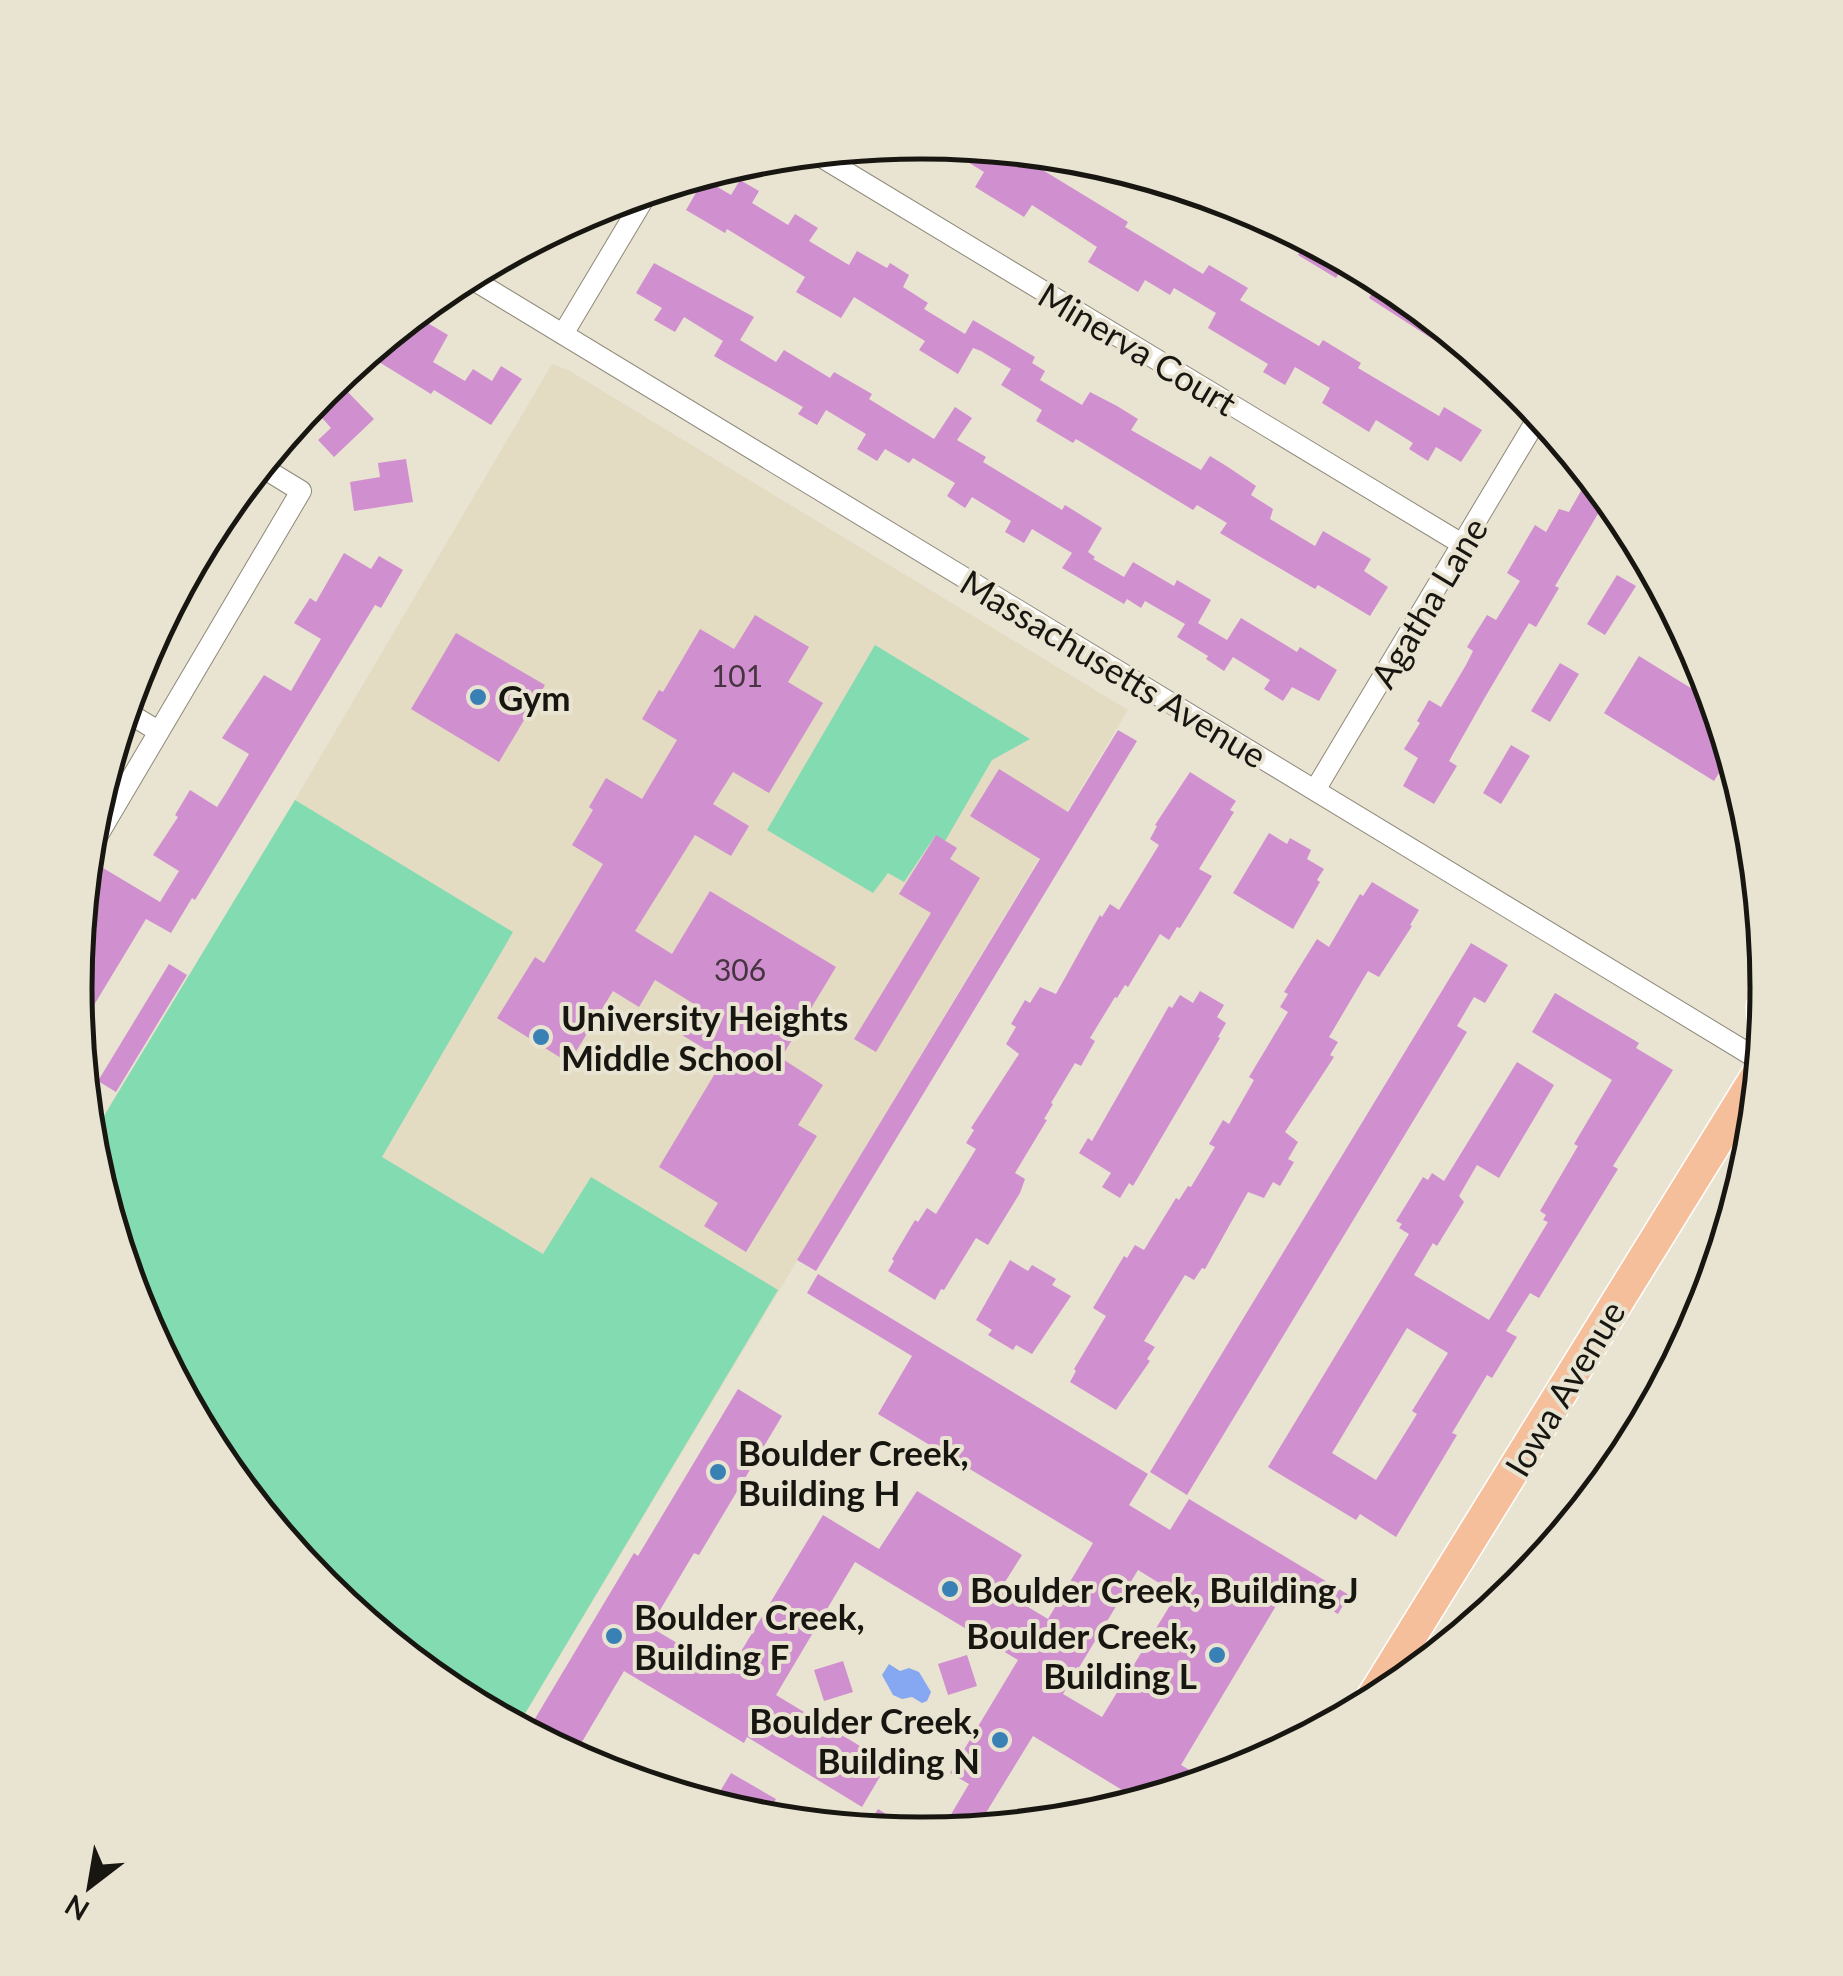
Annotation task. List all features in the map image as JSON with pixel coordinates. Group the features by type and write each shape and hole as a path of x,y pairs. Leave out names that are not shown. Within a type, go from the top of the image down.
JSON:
{"main road":[{"name":"Iowa Avenue","path":"1387,1674 1743,1099"}],"street":[{"name":"Minerva Court","path":"833,164 1462,544"},
{"path":"563,334 637,210"},
{"name":"Massachusetts Avenue","path":"482,286 1748,1054"},
{"name":"Agatha Lane","path":"1315,790 1532,427"},
{"path":"111,813 300,490 272,473"},
{"path":"137,718 158,731"}],"shaded area":[{"name":"University Heights Middle School","path":"552,364 568,370 1128,710 524,1715 461,1677 375,1611 298,1535 264,1493 232,1449 178,1355 136,1254 121,1203 103,1117"}],"green space":[{"path":"875,645 1030,739 992,760 945,841 935,836 904,882 888,873 873,893 767,830"},
{"path":"295,800 513,932 382,1157 543,1254 591,1177 778,1290 524,1715 461,1677 375,1611 298,1535 232,1449 178,1355 136,1254 103,1117"}],"water":[{"path":"889,1664 900,1671 909,1668 919,1672 931,1692 927,1701 893,1695 882,1675"}],"building":[{"path":"966,161 1039,167 1203,274 1209,265 1248,288 1240,300 1319,346 1323,340 1361,363 1358,368 1439,416 1444,407 1482,430 1461,462 1436,447 1428,461 1409,449 1413,443 1376,420 1369,432 1322,403 1330,388 1295,367 1285,385 1263,372 1268,364 1208,328 1216,313 1174,288 1170,295 1145,280 1138,292 1088,262 1097,247 1071,230 1032,205 1024,217 975,187 984,172"},
{"path":"740,180 759,191 752,203 788,225 795,214 818,228 809,241 849,265 857,251 887,268 890,263 909,275 903,287 928,303 924,309 965,334 973,320 1035,357 1032,363 1045,371 1040,380 1082,405 1090,392 1117,406 1138,419 1131,430 1201,470 1210,456 1256,486 1251,495 1273,509 1270,519 1315,546 1323,531 1371,559 1364,571 1388,587 1370,616 1318,585 1315,589 1220,533 1227,523 1197,505 1193,510 1076,439 1073,443 1036,421 1042,410 1001,385 1011,369 973,348 958,374 919,350 925,341 854,297 841,318 796,292 805,277 727,229 725,233 686,210 698,190 715,185 731,195"},
{"path":"1300,251 1340,272 1336,278 1298,255"},
{"path":"654,263 754,317 740,340 776,362 784,350 830,378 834,372 934,439 955,407 972,418 957,440 986,457 983,462 1062,510 1065,505 1102,528 1088,552 1093,559 1124,577 1133,562 1174,586 1177,580 1211,600 1198,623 1227,640 1241,618 1297,652 1300,647 1337,670 1319,701 1292,687 1283,701 1264,689 1270,680 1233,657 1224,671 1177,637 1185,624 1145,601 1141,608 1127,599 1124,604 1062,568 1072,553 1032,529 1024,543 1005,532 1011,521 972,497 965,508 947,496 955,483 913,458 909,463 885,449 877,461 857,449 866,434 826,410 817,425 798,414 803,407 714,356 723,341 684,317 675,332 654,320 662,308 636,293"},
{"path":"1372,293 1382,299 1452,352 1369,298"},
{"path":"427,323 448,335 433,362 465,381 473,369 492,381 501,366 522,379 491,425 434,390 431,394 379,362"},
{"path":"347,391 374,419 334,457 318,440 331,428 321,417"},
{"path":"406,459 413,502 354,511 350,482 380,477 378,463"},
{"path":"1583,488 1600,511 1555,586 1559,588 1536,627 1529,623 1484,699 1449,761 1457,766 1434,804 1403,786 1418,758 1404,749 1429,700 1441,707 1473,651 1467,647 1487,615 1496,620 1520,581 1507,573 1535,525 1546,532 1559,509 1569,512"},
{"path":"344,553 371,569 379,556 403,570 381,608 375,605 195,900 192,898 171,933 146,919 93,1007 94,934 102,867 160,902 179,871 153,855 190,790 217,807 249,754 222,738 264,675 291,691 321,639 294,623 310,598 316,602"},
{"path":"1617,575 1636,586 1605,635 1587,624"},
{"path":"755,615 809,647 788,682 823,703 769,793 733,772 713,804 749,826 731,856 695,835 635,931 672,954 710,891 836,967 781,1058 823,1085 798,1125 817,1136 746,1252 704,1226 718,1203 659,1167 723,1060 682,1035 699,1007 655,980 639,1007 613,991 569,1063 497,1018 535,957 544,963 603,864 572,845 606,778 642,799 677,740 642,719 659,690 663,692 700,629 734,649"},
{"name":"Gym","path":"456,633 545,685 499,762 411,709"},
{"path":"1639,656 1695,690 1721,770 1714,781 1604,713"},
{"path":"1560,663 1579,674 1550,722 1531,711"},
{"path":"1118,730 1137,741 816,1271 797,1260 1040,859 970,816 999,769 1068,812"},
{"path":"1511,745 1530,756 1501,804 1483,793"},
{"path":"1190,772 1236,801 1230,810 1234,812 1199,869 1212,876 1180,928 1169,940 1160,934 1128,987 1125,985 1115,997 1090,1038 1095,1041 1081,1066 1075,1063 1015,1173 1025,1179 1020,1193 988,1245 976,1238 935,1300 888,1271 892,1259 915,1220 918,1222 927,1208 936,1214 976,1149 966,1143 974,1130 971,1128 1019,1054 1006,1044 1016,1027 1011,1024 1025,1000 1030,1003 1040,987 1056,994 1100,915 1110,904 1119,910 1159,845 1150,839 1155,825"},
{"path":"1269,833 1287,844 1290,838 1311,850 1307,859 1324,869 1293,929 1233,893"},
{"path":"936,835 957,848 950,859 980,878 876,1052 854,1039 931,913 899,894"},
{"path":"1372,882 1419,910 1412,926 1379,977 1368,971 1329,1037 1338,1042 1330,1055 1334,1057 1285,1132 1298,1142 1288,1159 1294,1162 1280,1186 1273,1182 1264,1198 1248,1192 1205,1269 1194,1280 1185,1275 1144,1341 1155,1347 1147,1359 1150,1361 1116,1410 1070,1382 1106,1316 1093,1308 1124,1256 1127,1258 1135,1245 1144,1250 1176,1198 1179,1200 1191,1187 1215,1147 1209,1144 1223,1120 1229,1124 1254,1080 1249,1077 1288,1012 1280,1007 1288,994 1284,992 1317,939 1329,947 1360,894 1363,896"},
{"path":"1471,943 1508,965 1485,1003 1474,997 1457,1026 1467,1032 1187,1495 1150,1472"},
{"path":"169,964 187,975 116,1092 98,1081"},
{"path":"1200,991 1224,1005 1217,1017 1226,1023 1133,1186 1129,1183 1120,1198 1102,1187 1111,1173 1079,1153 1088,1138 1092,1141 1169,1006 1172,1008 1180,995 1193,1003"},
{"path":"1555,993 1639,1043 1636,1048 1673,1070 1613,1166 1618,1169 1539,1298 1530,1293 1506,1331 1517,1337 1492,1378 1487,1375 1452,1433 1457,1435 1396,1537 1360,1514 1356,1520 1268,1467 1409,1234 1396,1221 1423,1177 1428,1180 1432,1173 1444,1181 1517,1062 1554,1085 1499,1178 1477,1165 1459,1196 1464,1202 1414,1275 1489,1320 1548,1222 1540,1211 1612,1080 1532,1032","holes":["1407,1328 1448,1353 1412,1411 1417,1414 1376,1480 1332,1453"]},
{"path":"1010,1260 1028,1271 1032,1265 1056,1279 1052,1285 1071,1296 1032,1354 1016,1345 1013,1350 988,1335 992,1330 976,1320"},
{"path":"818,1274 1148,1474 1129,1505 1170,1530 1189,1499 1349,1595 1338,1614 1289,1584 1181,1765 1192,1772 1125,1792 1033,1736 985,1814 950,1816 969,1784 950,1773 1018,1660 855,1562 776,1695 888,1763 862,1807 747,1737 744,1743 624,1671 581,1744 534,1721 738,1389 782,1416 699,1555 694,1553 650,1627 728,1673 823,1515 879,1549 917,1491 1022,1555 1000,1590 1048,1619 1093,1543 878,1414 912,1356 807,1293","holes":["1138,1570 1177,1594 1102,1717 1063,1694"]},
{"path":"1647,1386 1648,1387 1621,1432"},
{"path":"967,1655 977,1686 948,1695 938,1664"},
{"path":"843,1661 853,1692 824,1701 814,1670"},
{"path":"731,1773 776,1799 773,1803 720,1792"}],"place":[{"name":"Gym","path":"478,697"},
{"name":"University Heights Middle School","path":"541,1037"},
{"name":"Boulder Creek, Building H","path":"718,1472"},
{"name":"Boulder Creek, Building J","path":"950,1589"},
{"name":"Boulder Creek, Building F","path":"614,1636"},
{"name":"Boulder Creek, Building L","path":"1217,1655"},
{"name":"Boulder Creek, Building N","path":"1000,1740"}]}
